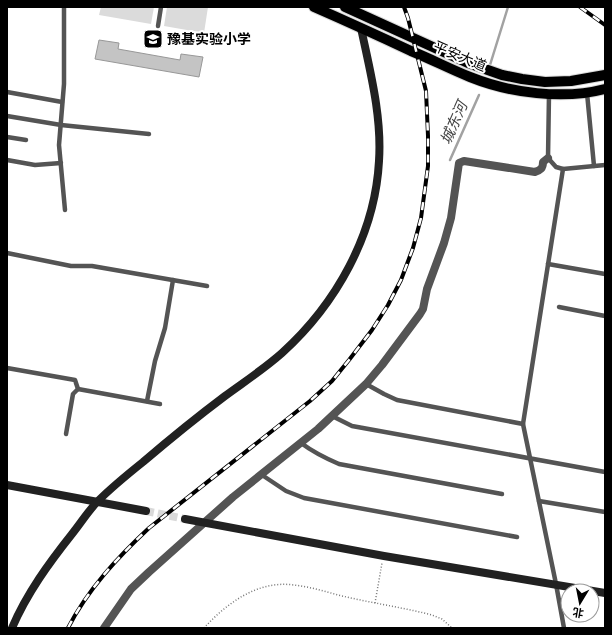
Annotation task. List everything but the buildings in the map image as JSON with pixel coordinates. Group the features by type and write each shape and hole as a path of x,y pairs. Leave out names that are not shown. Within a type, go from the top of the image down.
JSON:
{"main road":[{"name":"平安大道","path":"314,7 470,77 500,86 549,94 587,93 605,89"},
{"name":"平安大道","path":"345,7 468,63 502,75 552,82 571,81 605,75"}],"street":[{"path":"12,628 23,605 49,564 97,502 124,477 182,429 281,354 316,317 341,280 359,246 370,214 375,194 380,144 372,82 361,28"},
{"path":"104,628 131,589 233,497 318,429 366,384 382,365 423,309 427,289 444,243 451,218 459,163 464,160 535,172 541,169 543,162 548,158"},
{"path":"7,485 146,512"},
{"path":"185,519 384,556 605,593"}],"lane":[{"path":"64,7 64,84 59,145 65,210"},
{"path":"158,26 162,7"},
{"path":"7,92 62,102"},
{"path":"587,93 594,166"},
{"path":"549,94 548,158 556,167 563,169 605,165"},
{"path":"7,116 61,125 149,134"},
{"path":"7,138 26,140"},
{"path":"7,160 35,165 61,163"},
{"path":"563,169 523,424 564,628"},
{"path":"7,253 71,266 92,266 207,286"},
{"path":"548,264 605,274"},
{"path":"147,402 154,361 165,328 173,280"},
{"path":"559,308 605,316"},
{"path":"7,368 75,380 78,389"},
{"path":"366,384 397,400 523,424"},
{"path":"78,389 160,404"},
{"path":"66,434 73,394 78,389"},
{"path":"332,416 352,426 605,472"},
{"path":"301,443 326,459 339,464 502,494"},
{"path":"262,475 286,491 304,498 517,537"},
{"path":"539,501 605,512"}],"path":[{"path":"375,603 384,556"},
{"path":"204,628 223,610 244,595 259,589 283,584 432,615 442,620 452,628"}],"shaded area":[{"path":"101,7 154,7 151,24 99,15"},
{"path":"167,7 208,7 204,33 164,26"}],"waterway":[{"name":"城东河","path":"490,65 508,7"},
{"name":"城东河","path":"450,160 479,95"}],"tunnel":[{"path":"146,511 185,519"}],"railway":[{"path":"68,628 85,600 104,574 149,528 310,401 332,381 372,330 388,305 401,280 413,248 421,218 428,166 426,91 404,7"},
{"path":"580,7 605,25"}],"place":[{"name":"豫基实验小学","path":"153,39"}]}
